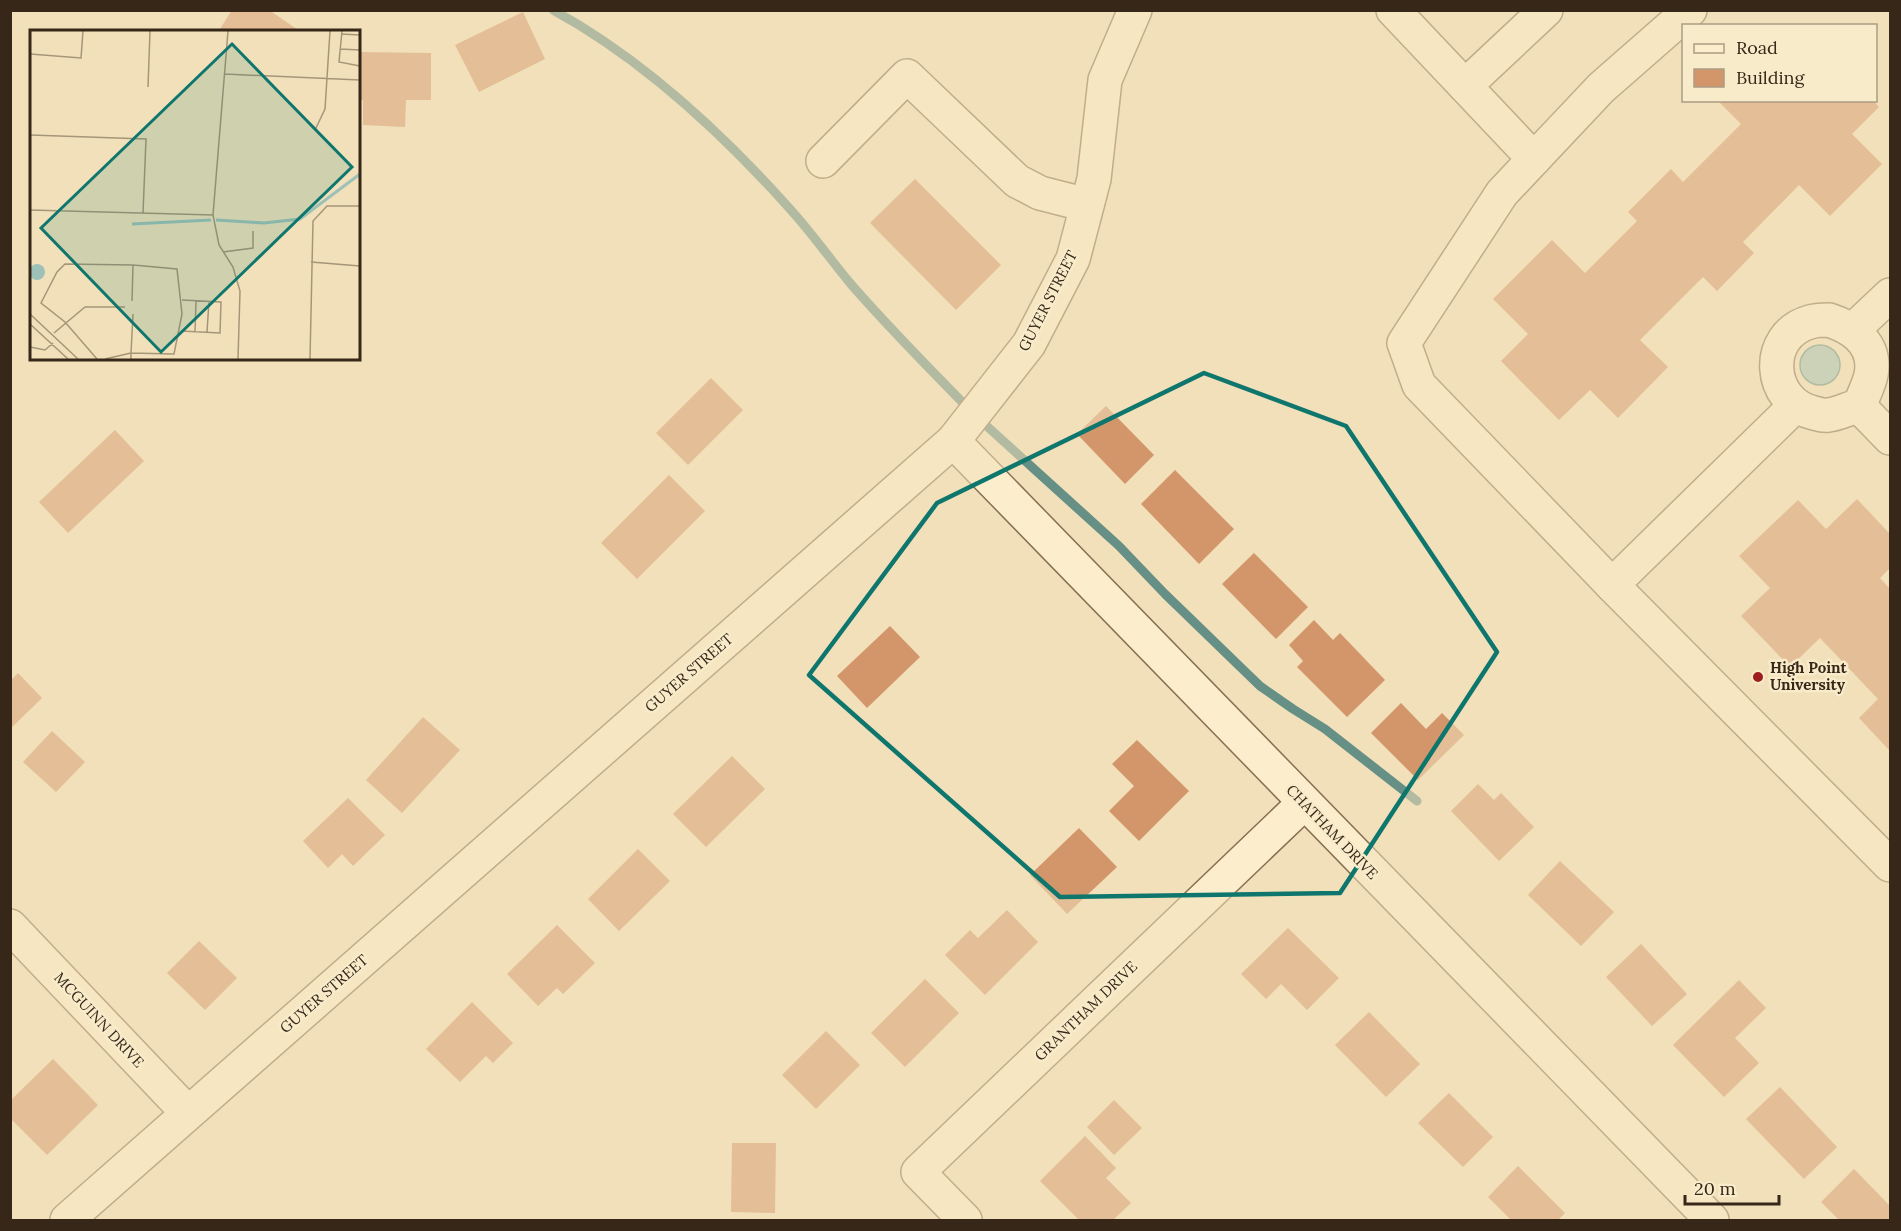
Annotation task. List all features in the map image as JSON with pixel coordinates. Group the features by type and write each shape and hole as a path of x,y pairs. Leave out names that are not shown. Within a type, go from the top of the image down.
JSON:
{"street":[{"name":"GUYER STREET","path":"67,1221 953,441 1029,344 1073,259 1094,179 1105,80 1135,10"},
{"path":"1465,86 1545,10"},
{"path":"1690,10 1601,88 1502,193 1404,343 1419,385 1612,585 1890,865"},
{"path":"1403,14 1465,86 1534,159"},
{"path":"823,161 907,75 1017,181 1040,193 1087,205"},
{"path":"1853,330 1890,295"},
{"path":"1829,320 1853,330 1864,342 1871,358 1871,375 1859,406 1826,416 1795,406 1784,394 1776,366 1779,351 1795,329 1810,322 1829,320"},
{"path":"1612,585 1795,406"},
{"path":"1859,406 1890,438"},
{"name":"CHATHAM DRIVE","path":"953,441 1712,1221"},
{"name":"GRANTHAM DRIVE","path":"965,1221 918,1172 1304,803"},
{"name":"MCGUINN DRIVE","path":"10,926 188,1113"}],"highlighted area":[{"path":"1204,373 1346,426 1497,652 1340,893 1060,897 809,675 937,503"}],"water":[{"path":"1820,345 1828,346 1834,351 1839,357 1839,373 1834,379 1828,384 1820,385 1812,384 1806,379 1801,373 1800,365 1801,357 1806,351 1812,346"}],"building":[{"path":"232,10 269,10 298,30 219,30"},
{"path":"523,12 545,59 479,92 455,45"},
{"path":"360,52 431,53 431,100 406,100 405,127 363,125 363,100 360,100"},
{"path":"1719,102 1875,102 1879,107 1852,134 1882,164 1830,216 1799,185 1743,242 1754,253 1717,291 1703,277 1640,340 1668,367 1618,418 1590,390 1559,420 1501,361 1528,334 1493,299 1552,240 1585,273 1637,221 1628,212 1671,169 1683,182 1741,124"},
{"path":"915,179 1001,265 956,310 870,223"},
{"path":"711,378 743,410 688,465 656,433"},
{"path":"1106,406 1154,455 1125,484 1077,434"},
{"path":"115,430 144,461 68,533 39,502"},
{"path":"1175,470 1234,529 1199,564 1141,504"},
{"path":"669,475 705,511 637,579 601,543"},
{"path":"1857,499 1890,534 1890,568 1880,578 1890,589 1890,751 1859,718 1878,699 1820,638 1790,667 1741,616 1770,588 1739,556 1798,500 1826,529"},
{"path":"1254,553 1308,607 1276,639 1222,584"},
{"path":"1314,620 1333,640 1340,633 1385,680 1347,717 1297,667 1303,661 1289,645"},
{"path":"890,626 920,657 867,708 837,676"},
{"path":"18,673 42,698 10,729 10,681"},
{"path":"1401,703 1426,729 1442,713 1464,735 1418,780 1371,733"},
{"path":"423,717 460,750 402,813 366,780"},
{"path":"52,731 85,762 56,792 23,762"},
{"path":"1137,740 1189,791 1139,841 1109,811 1134,786 1112,764"},
{"path":"732,756 765,789 706,847 673,814"},
{"path":"1478,784 1494,800 1501,793 1534,827 1499,861 1451,811"},
{"path":"348,798 385,835 353,866 342,854 328,868 303,841"},
{"path":"1079,828 1117,867 1067,914 1030,875"},
{"path":"638,849 670,881 619,931 588,899"},
{"path":"1560,861 1614,912 1581,946 1528,895"},
{"path":"1007,910 1038,942 985,995 945,955 970,930 978,938"},
{"path":"557,925 595,963 563,994 557,988 538,1006 507,974"},
{"path":"1288,928 1339,978 1307,1010 1281,984 1266,999 1241,974"},
{"path":"199,941 237,978 205,1010 167,973"},
{"path":"1641,944 1687,994 1652,1026 1606,977"},
{"path":"925,979 959,1013 905,1067 871,1033"},
{"path":"1739,980 1766,1008 1735,1038 1759,1063 1724,1097 1673,1045"},
{"path":"472,1002 513,1043 493,1063 486,1056 460,1082 426,1049"},
{"path":"1369,1012 1420,1064 1386,1097 1335,1045"},
{"path":"826,1031 860,1065 816,1109 782,1075"},
{"path":"53,1059 98,1105 47,1155 10,1118 10,1101"},
{"path":"1780,1087 1837,1147 1804,1179 1746,1119"},
{"path":"1449,1093 1493,1137 1463,1167 1418,1123"},
{"path":"1114,1100 1142,1128 1114,1155 1087,1127"},
{"path":"1085,1136 1116,1168 1106,1178 1131,1203 1113,1220 1079,1220 1040,1181"},
{"path":"732,1143 776,1143 775,1213 731,1212"},
{"path":"1518,1166 1565,1213 1558,1220 1511,1220 1488,1197"},
{"path":"1854,1169 1890,1206 1890,1220 1839,1220 1821,1202"}],"waterway":[{"path":"553,10 586,29 649,74 709,126 798,218 864,299 969,409"},
{"path":"979,419 1119,546 1260,686 1325,729 1417,801"}],"place":[{"name":"High Point University","path":"1758,677"}]}
